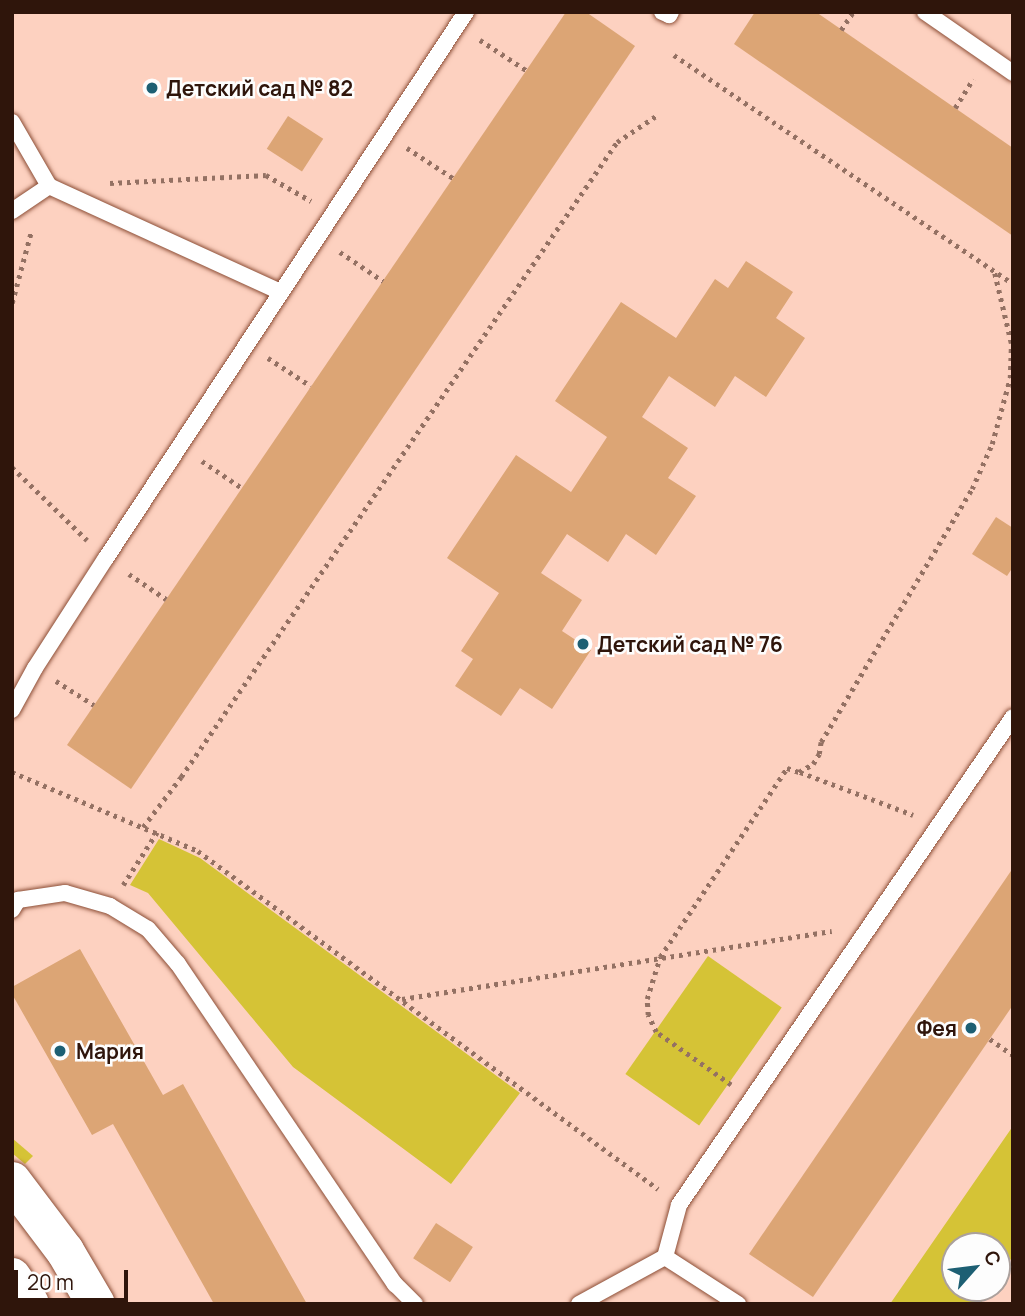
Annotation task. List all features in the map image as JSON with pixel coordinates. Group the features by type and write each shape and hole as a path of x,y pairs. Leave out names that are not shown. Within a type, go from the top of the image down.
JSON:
{"main road":[{"path":"12,1181 65,1251 96,1304"},
{"path":"12,1277 30,1304"}],"lane":[{"path":"662,12 669,15 671,12"},
{"path":"925,12 1013,73"},
{"path":"12,710 34,668 462,19"},
{"path":"12,121 49,186 281,292"},
{"path":"12,211 49,186"},
{"path":"579,1304 665,1257 679,1205 1013,717"},
{"path":"14,900 65,893 110,906 148,929 178,964 395,1284 415,1304"},
{"path":"665,1257 738,1304"}],"path":[{"path":"841,30 853,12"},
{"path":"462,19 526,70"},
{"path":"674,55 1013,284"},
{"path":"955,108 989,56"},
{"path":"144,827 617,142 656,116"},
{"path":"386,135 453,178"},
{"path":"12,303 29,237 49,186 267,175 333,214"},
{"path":"317,238 383,281"},
{"path":"799,772 813,764 819,754 821,742 972,489 992,444 1010,378 1011,343 994,271"},
{"path":"247,344 311,386"},
{"path":"180,446 242,488"},
{"path":"12,467 106,558 166,599"},
{"path":"34,668 94,705"},
{"path":"752,1100 656,1032 648,1015 647,999 660,957 787,768 938,824"},
{"path":"12,772 198,851 679,1205"},
{"path":"110,906 157,832"},
{"path":"401,999 871,925"},
{"path":"990,1039 1013,1055"}],"shaded area":[{"path":"159,839 200,858 520,1093 451,1184 293,1067 148,893 130,885"},
{"path":"708,956 782,1008 699,1126 625,1074"},
{"path":"1013,1126 1013,1256 1011,1259 1011,1232 941,1232 941,1302 981,1302 980,1304 890,1304"},
{"path":"12,1138 33,1156 25,1164 12,1153"}],"building":[{"path":"566,12 586,12 635,46 131,789 67,745"},
{"path":"755,12 816,12 1013,148 1013,236 734,44"},
{"path":"288,116 323,139 302,172 267,149"},
{"path":"746,261 793,292 776,318 805,338 766,397 735,376 715,407 669,376 642,417 688,448 668,478 696,496 656,555 626,534 608,562 567,534 541,573 582,600 562,631 591,650 552,709 520,688 501,716 455,686 473,659 461,651 499,593 447,558 516,455 571,492 607,437 555,401 621,302 676,338 715,279 728,288"},
{"path":"996,517 1013,528 1013,567 1007,576 972,554"},
{"path":"1013,868 1013,1005 813,1297 749,1254"},
{"path":"80,949 163,1095 183,1084 307,1304 214,1304 113,1124 92,1135 12,994 12,987"},
{"path":"436,1223 473,1247 450,1282 413,1258"}],"place":[{"name":"Детский сад № 82","path":"152,88"},
{"name":"Детский сад № 76","path":"583,644"},
{"name":"Фея","path":"971,1028"},
{"name":"Мария","path":"60,1051"}]}
